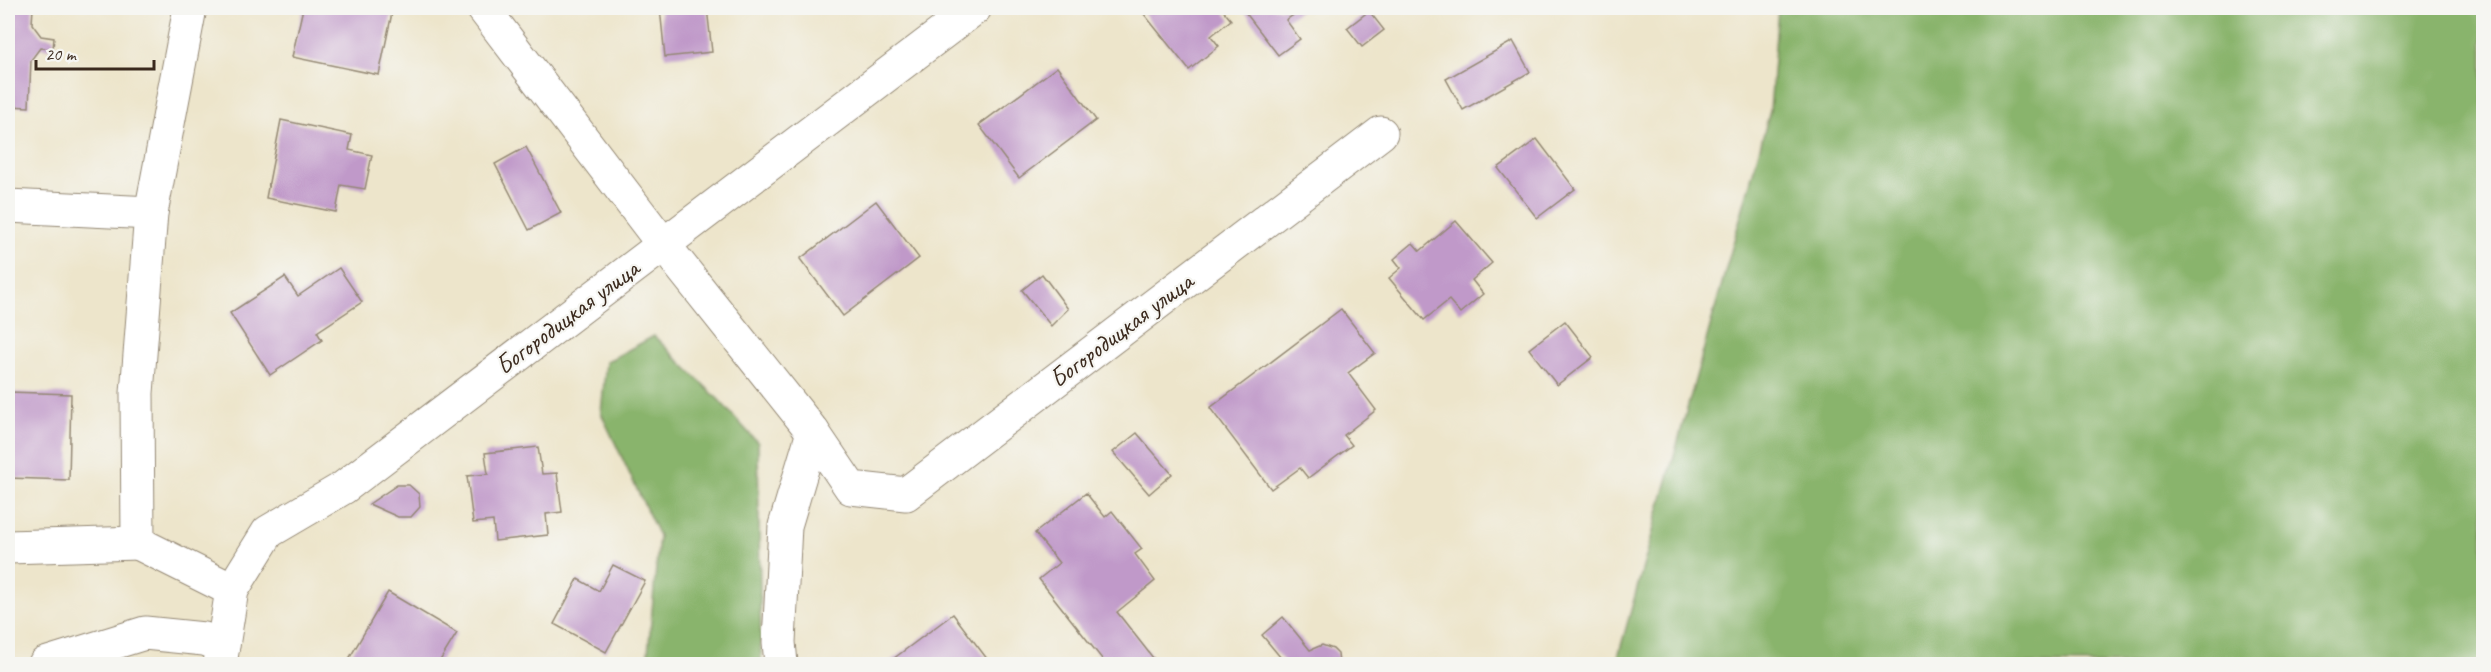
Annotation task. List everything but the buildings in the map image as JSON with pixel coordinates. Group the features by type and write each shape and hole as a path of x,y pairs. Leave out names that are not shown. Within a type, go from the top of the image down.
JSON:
{"street":[{"path":"138,543 137,393 151,213 190,8"},
{"path":"483,8 663,244 813,432 785,526 779,642 781,664"},
{"name":"Богородицкая улица","path":"221,655 232,590 268,532 344,488 975,8"},
{"name":"Богородицкая улица","path":"813,432 851,488 906,494 1381,133"},
{"path":"8,206 151,213"},
{"path":"8,547 138,543 232,590"},
{"path":"45,664 145,633 204,639 221,655"}],"green space":[{"path":"1778,8 2483,8 2483,664 1616,664 1770,111"},
{"path":"654,336 719,400 758,443 761,664 647,664 659,536 601,413 606,362"}]}
